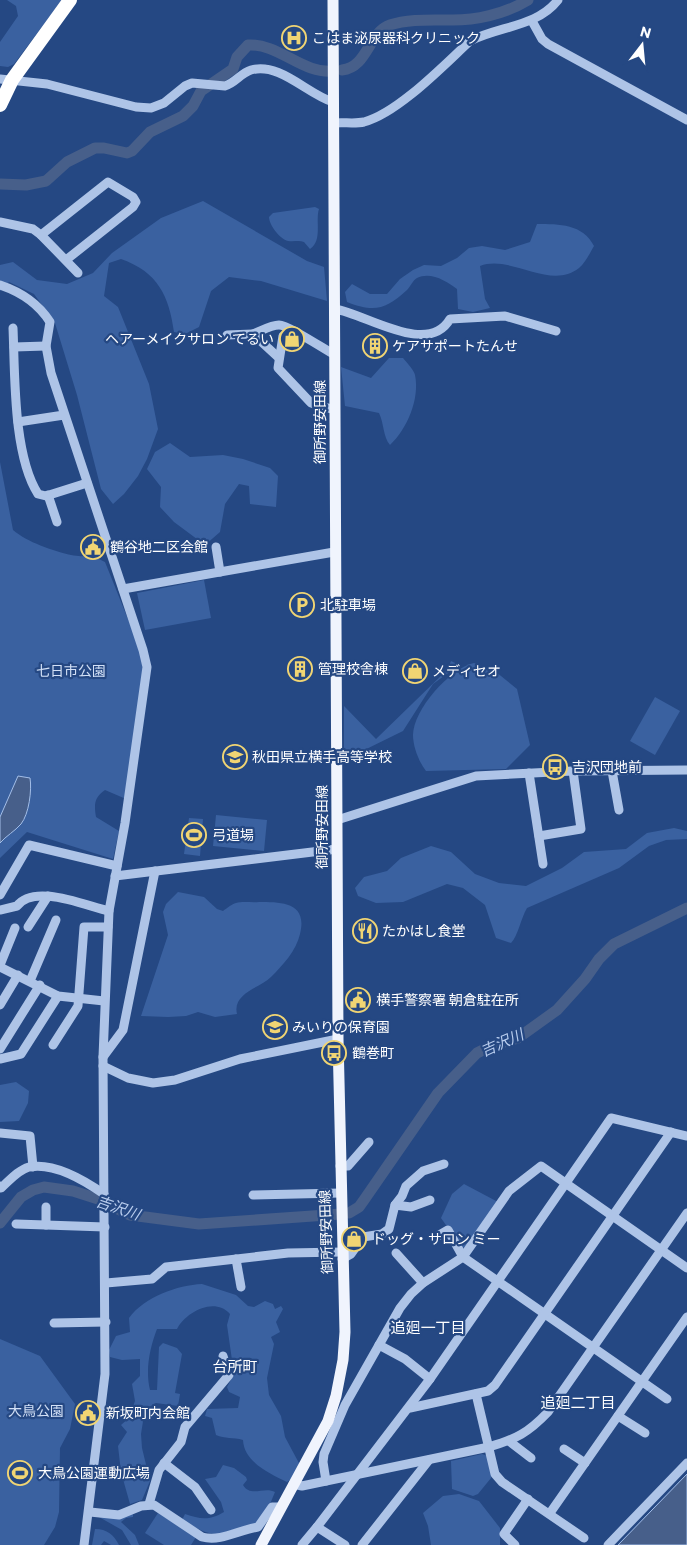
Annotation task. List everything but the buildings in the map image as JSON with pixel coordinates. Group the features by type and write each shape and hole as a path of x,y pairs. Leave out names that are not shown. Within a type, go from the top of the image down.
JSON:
{"highway":[{"path":"0,105 6,80 70,0"}],"main road":[{"name":"御所野安田線","path":"261,1545 324,1428 336,1396 343,1360 345,1332 340,1208 338,1039 334,552 333,0"}],"street":[{"path":"334,123 362,122 375,118 394,107 470,41 483,34 532,20 550,10 558,0"},
{"path":"532,20 542,39 548,44 687,120"},
{"path":"6,80 47,84 136,107 151,108 164,103 185,86 198,84 225,86 253,69 273,69 322,99 333,102"},
{"path":"41,235 108,182 133,197 136,202 133,207 66,260"},
{"path":"0,222 33,229 78,273"},
{"path":"0,285 31,300 42,310 50,322 46,346 51,373 147,667 109,911 103,1062 106,1282 105,1374 90,1512 84,1545"},
{"path":"335,309 410,333 428,336 438,333 450,319 505,316 556,331"},
{"path":"227,335 253,334 278,325 288,326 293,331 335,355"},
{"path":"13,328 18,422 30,482 38,494 48,495 87,483"},
{"path":"293,331 283,336 278,368 311,403 335,410"},
{"path":"253,334 279,358"},
{"path":"14,347 46,346"},
{"path":"18,422 64,415"},
{"path":"48,495 57,522"},
{"path":"216,547 220,572"},
{"path":"123,589 334,552"},
{"path":"337,820 456,780 476,776 573,771 687,770"},
{"path":"539,836 582,830 573,771"},
{"path":"612,771 619,810"},
{"path":"529,773 543,864"},
{"path":"0,895 29,844 117,866"},
{"path":"115,876 337,849"},
{"path":"103,1062 123,1030 155,871"},
{"path":"0,910 17,906 21,900 48,896 109,911"},
{"path":"28,927 48,896"},
{"path":"30,981 56,920"},
{"path":"53,1045 78,1006 84,927 108,927"},
{"path":"15,928 0,966 40,985 58,996 104,1001"},
{"path":"0,1005 18,975"},
{"path":"0,1049 40,985"},
{"path":"0,1059 21,1054 58,996"},
{"path":"103,1062 128,1078 153,1083 175,1080 240,1058 338,1039"},
{"path":"302,1545 410,1408 611,1118 687,1136"},
{"path":"410,1408 488,1391 495,1385 671,1132"},
{"path":"0,1133 30,1136 33,1167"},
{"path":"340,1166 348,1166 369,1142"},
{"path":"106,1282 152,1279 166,1267 288,1253 342,1256 351,1254 363,1237 382,1234 389,1229 395,1205 402,1196 406,1186 423,1171 444,1164"},
{"path":"0,1186 1,1188 21,1171 33,1167 52,1166 104,1194"},
{"path":"326,1481 323,1462 324,1454 345,1405 400,1308 410,1294 423,1283 463,1257 509,1191 541,1166 565,1185 687,1268"},
{"path":"253,1195 340,1193"},
{"path":"395,1205 411,1208 430,1200"},
{"path":"46,1207 46,1225"},
{"path":"293,1484 302,1486 488,1447 509,1441 532,1429 548,1412 594,1348 687,1212"},
{"path":"16,1224 105,1227"},
{"path":"436,1237 448,1230 463,1257 667,1399"},
{"path":"396,1253 423,1283"},
{"path":"236,1259 241,1287"},
{"path":"550,1513 687,1317"},
{"path":"54,1323 106,1322"},
{"path":"379,1346 405,1359 430,1379"},
{"path":"149,1504 159,1470 181,1442 185,1426 230,1375 223,1356"},
{"path":"476,1394 495,1474 502,1482 584,1538"},
{"path":"618,1416 645,1434"},
{"path":"509,1441 531,1458"},
{"path":"564,1449 585,1463"},
{"path":"362,1545 429,1460"},
{"path":"164,1463 196,1487 211,1510"},
{"path":"608,1545 687,1463"},
{"path":"515,1545 504,1534 528,1499"},
{"path":"90,1512 119,1515 149,1504 154,1505 202,1537 219,1538 242,1529 258,1527 272,1507 282,1506"},
{"path":"317,1527 345,1545"}],"green space":[{"path":"7,0 62,0 14,64 8,67 0,66 0,42 18,16 16,6"},
{"path":"203,201 307,261 324,267 327,301 261,281 229,277 211,291 199,327 185,334 174,332 169,307 160,287 153,278 134,264 121,259 109,263 104,296 118,307 149,384 158,429 147,459 138,476 124,494 113,504 101,489 77,395 55,323 34,294 9,282 0,291 0,265 13,262 37,280 67,284 93,273 112,253 161,218"},
{"path":"315,207 319,209 318,236 310,249 304,242 288,241 282,238 269,220 273,213"},
{"path":"537,224 562,225 577,229 584,233 594,246 581,266 568,274 556,276 543,274 504,264 480,266 485,299 490,308 473,312 458,309 457,289 433,276 417,278 400,296 380,307 365,307 347,302 345,292 352,284 370,294 387,294 400,279 413,270 424,265 441,266 457,258 469,248 482,246 505,250 530,242"},
{"path":"389,358 403,358 414,373 416,384 416,394 411,413 402,431 390,445 386,438 379,413 345,406 341,367 371,378"},
{"path":"170,443 190,457 223,455 270,468 278,476 276,507 250,504 249,486 239,484 225,504 220,532 205,545 174,522 160,507 161,487 147,469 155,452"},
{"name":"七日市公園","path":"0,462 13,530 25,538 48,548 71,555 96,558 105,562 138,644 143,668 126,799 105,790 97,799 95,805 96,817 119,831 113,859 27,832 0,858"},
{"path":"204,580 211,618 145,630 137,593"},
{"path":"451,661 459,665 433,684 403,731 344,760 344,706 376,739 448,669"},
{"path":"474,663 496,672 517,689 530,745 506,769 426,771 417,754 413,740 419,714 434,691 444,681 464,667"},
{"path":"655,697 680,711 655,755 630,741"},
{"path":"216,815 267,820 264,851 213,846"},
{"name":"弓道場","path":"189,818 203,819 200,856 184,854"},
{"path":"674,828 687,831 687,839 666,840 649,846 619,868 527,908 516,936 511,943 496,938 485,905 463,888 447,884 403,902 376,903 358,896 355,888 364,877 387,871 401,858 431,846 451,852 475,874 499,883 526,886 562,868 584,852 626,849 647,833"},
{"path":"178,892 204,897 217,909 223,911 239,902 276,902 291,906 300,916 300,934 292,952 271,977 243,996 237,1007 237,1014 215,1017 198,1012 186,1016 141,1016 168,935 163,912 166,904"},
{"path":"16,1082 29,1091 28,1103 19,1121 0,1122 0,1085"},
{"path":"464,1184 498,1202 467,1247 462,1248 441,1218 452,1194"},
{"path":"202,1284 236,1295 248,1306 254,1307 265,1301 273,1304 275,1309 281,1306 283,1309 276,1322 280,1332 271,1337 274,1344 267,1378 269,1395 281,1416 285,1437 300,1465 293,1478 287,1482 265,1471 253,1461 244,1448 243,1440 216,1435 212,1418 205,1416 207,1409 238,1408 240,1397 229,1392 227,1387 234,1374 227,1325 230,1314 216,1306 208,1307 193,1312 186,1317 177,1329 157,1329 149,1359 148,1375 150,1390 157,1390 159,1347 163,1343 177,1348 182,1354 175,1393 180,1394 178,1406 156,1403 149,1407 144,1415 141,1434 142,1448 150,1481 142,1500 130,1504 121,1472 118,1446 127,1432 121,1425 129,1418 135,1401 132,1384 140,1376 140,1359 122,1360 110,1357 109,1350 116,1336 130,1332 129,1318 143,1304 172,1290"},
{"name":"大鳥公園","path":"0,1339 40,1356 75,1404 70,1429 60,1448 59,1512 55,1527 44,1545 0,1545"},
{"path":"482,1454 488,1456 492,1472 491,1478 478,1494 473,1496 452,1489 451,1461"},
{"path":"223,1465 234,1468 246,1477 247,1480 243,1485 246,1489 250,1491 266,1490 275,1492 259,1523 228,1533 212,1534 182,1520 185,1514 204,1518 214,1517 224,1512 221,1502 205,1479 216,1477"},
{"path":"459,1494 479,1501 500,1528 500,1545 431,1545 428,1526 423,1513 443,1496"},
{"path":"158,1513 196,1537 191,1545 164,1545 145,1533"},
{"path":"133,1514 133,1517 126,1518 121,1522 135,1535 139,1545 131,1545 122,1530 99,1517"},
{"path":"95,1529 110,1533 119,1545 111,1545 104,1541 101,1545 92,1545"}],"shaded area":[{"path":"18,776 30,778 28,808 21,824 0,843 0,817"},
{"path":"687,1474 687,1545 618,1545"}],"waterway":[{"path":"342,70 351,68 357,63 377,35 390,25 411,21 479,18 500,13 528,0"},
{"path":"0,184 26,185 46,181 67,162 95,148 127,153 132,151 150,132 183,116 193,106 201,91 233,69 237,57 248,45 270,49 312,68 334,71"},
{"name":"吉沢川","path":"349,1213 359,1207 438,1093 477,1053 491,1046 518,1038 557,1010 585,979 599,959 614,944 687,908"},
{"name":"吉沢川","path":"0,1223 21,1197 33,1190 44,1187 73,1191 98,1199 130,1215 199,1224 341,1214"}],"place":[{"name":"こはま泌尿器科クリニック","path":"294,38"},
{"name":"ヘアーメイクサロン てるい","path":"292,339"},
{"name":"ケアサポートたんせ","path":"375,346"},
{"name":"鶴谷地二区会館","path":"93,547"},
{"name":"北駐車場","path":"302,605"},
{"name":"管理校舎棟","path":"300,669"},
{"name":"メディセオ","path":"415,671"},
{"name":"秋田県立横手高等学校","path":"235,757"},
{"name":"吉沢団地前","path":"555,767"},
{"name":"弓道場","path":"194,835"},
{"name":"たかはし食堂","path":"365,931"},
{"name":"横手警察署 朝倉駐在所","path":"358,1000"},
{"name":"みいりの保育園","path":"275,1027"},
{"name":"鶴巻町","path":"334,1053"},
{"name":"ドッグ・サロン ミー","path":"354,1239"},
{"name":"新坂町内会館","path":"88,1413"},
{"name":"大鳥公園運動広場","path":"20,1473"}],"district":[{"name":"追廻一丁目","path":"428,1328"},
{"name":"台所町","path":"235,1367"},
{"name":"追廻二丁目","path":"578,1403"}]}
